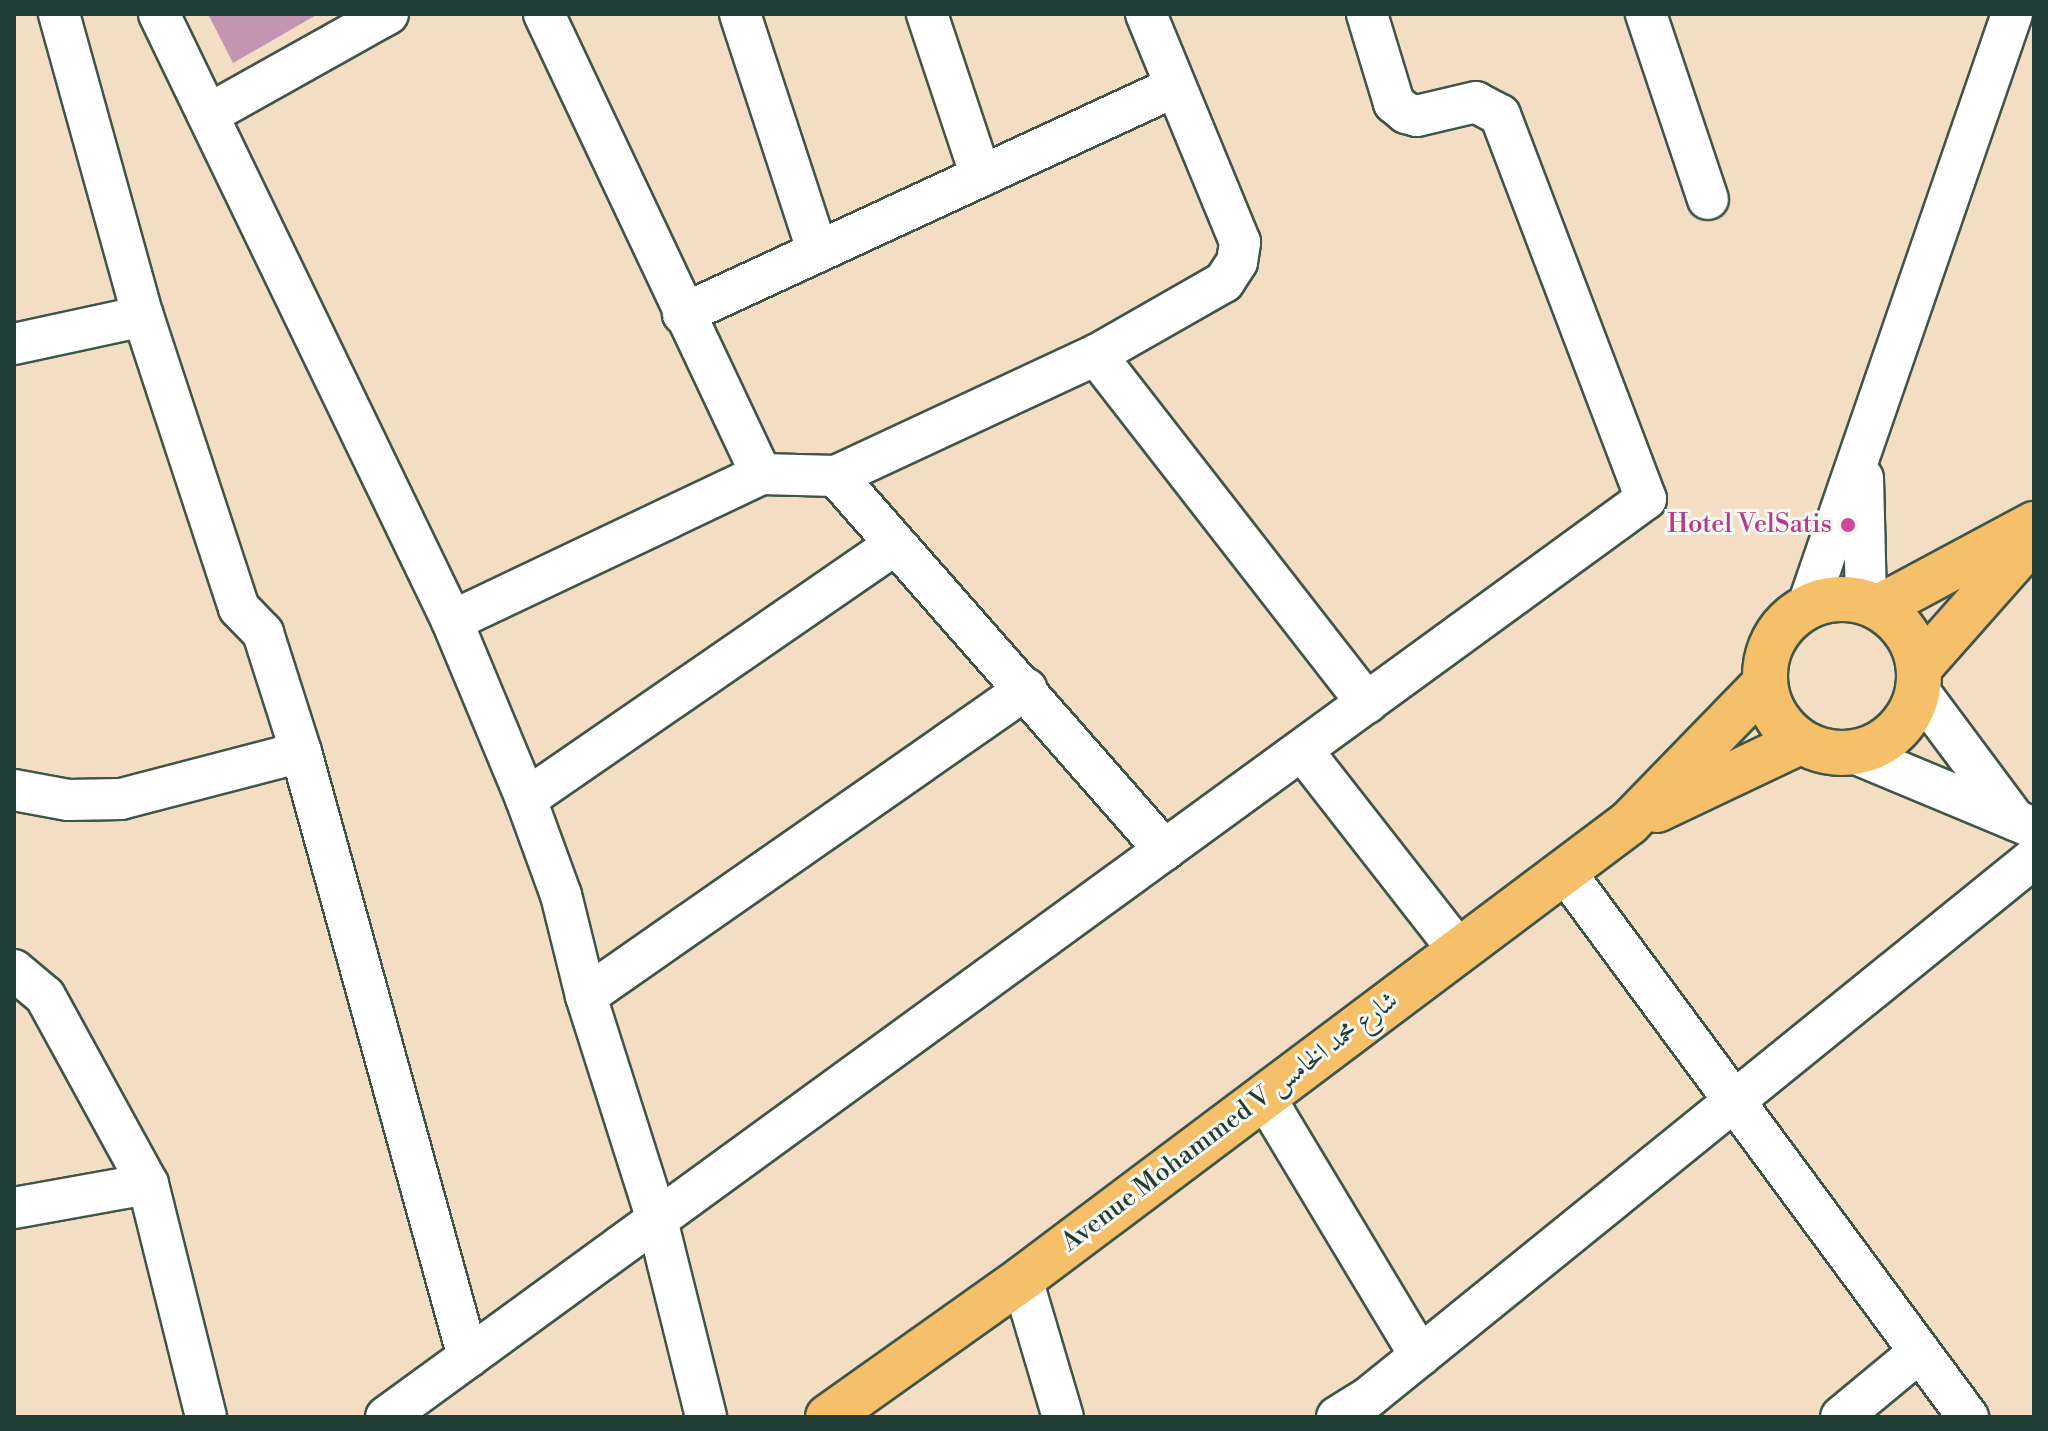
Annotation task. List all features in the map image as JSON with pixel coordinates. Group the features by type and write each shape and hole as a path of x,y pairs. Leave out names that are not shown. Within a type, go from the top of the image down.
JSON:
{"main road":[{"path":"1873,605 2034,524"},
{"path":"1920,679 1899,623 1873,605 1827,599 1808,605 1774,638 1764,684 1776,717 1800,742 1826,752 1854,753 1896,732 1920,679 2034,538"},
{"name":"Avenue Mohammed V شارع محمد الخامس","path":"828,1417 1022,1279 1629,823 1764,684"},
{"name":"Avenue Mohammed V شارع محمد الخامس","path":"1629,823 1800,742"}],"street":[{"path":"59,14 143,316 239,608 263,633 301,752 468,1357"},
{"path":"159,14 452,621 526,799 561,895 586,996 657,1220 706,1417"},
{"path":"544,14 761,474"},
{"path":"740,14 818,252"},
{"path":"927,14 981,176"},
{"path":"452,621 761,474 836,476 1096,355 1224,282 1237,262 1240,242 1146,14"},
{"path":"386,1417 1646,499 1500,115 1476,102 1417,116 1406,113 1394,103 1367,14"},
{"path":"1646,14 1708,199"},
{"path":"1808,605 2012,14"},
{"path":"209,114 376,16"},
{"path":"683,314 1174,87"},
{"path":"14,344 143,316"},
{"path":"1096,355 1367,703"},
{"path":"1862,454 1873,605"},
{"path":"836,476 1165,850"},
{"path":"526,799 894,545"},
{"path":"1920,679 2024,824"},
{"path":"586,996 1026,689"},
{"path":"1302,750 1458,950"},
{"path":"14,790 68,800 121,799 301,752"},
{"path":"1854,753 2024,824"},
{"path":"1362,1410 1420,1356 2034,858"},
{"path":"1565,872 1735,1100 1917,1354 1968,1417"},
{"path":"14,970 45,996 148,1184 205,1417"},
{"path":"1264,1096 1420,1356"},
{"path":"14,1208 148,1184"},
{"path":"1022,1279 1063,1417"},
{"path":"1841,1417 1917,1354"}],"building":[{"path":"208,14 318,14 233,63"}],"place":[{"name":"Hotel VelSatis","path":"1848,525"}]}
